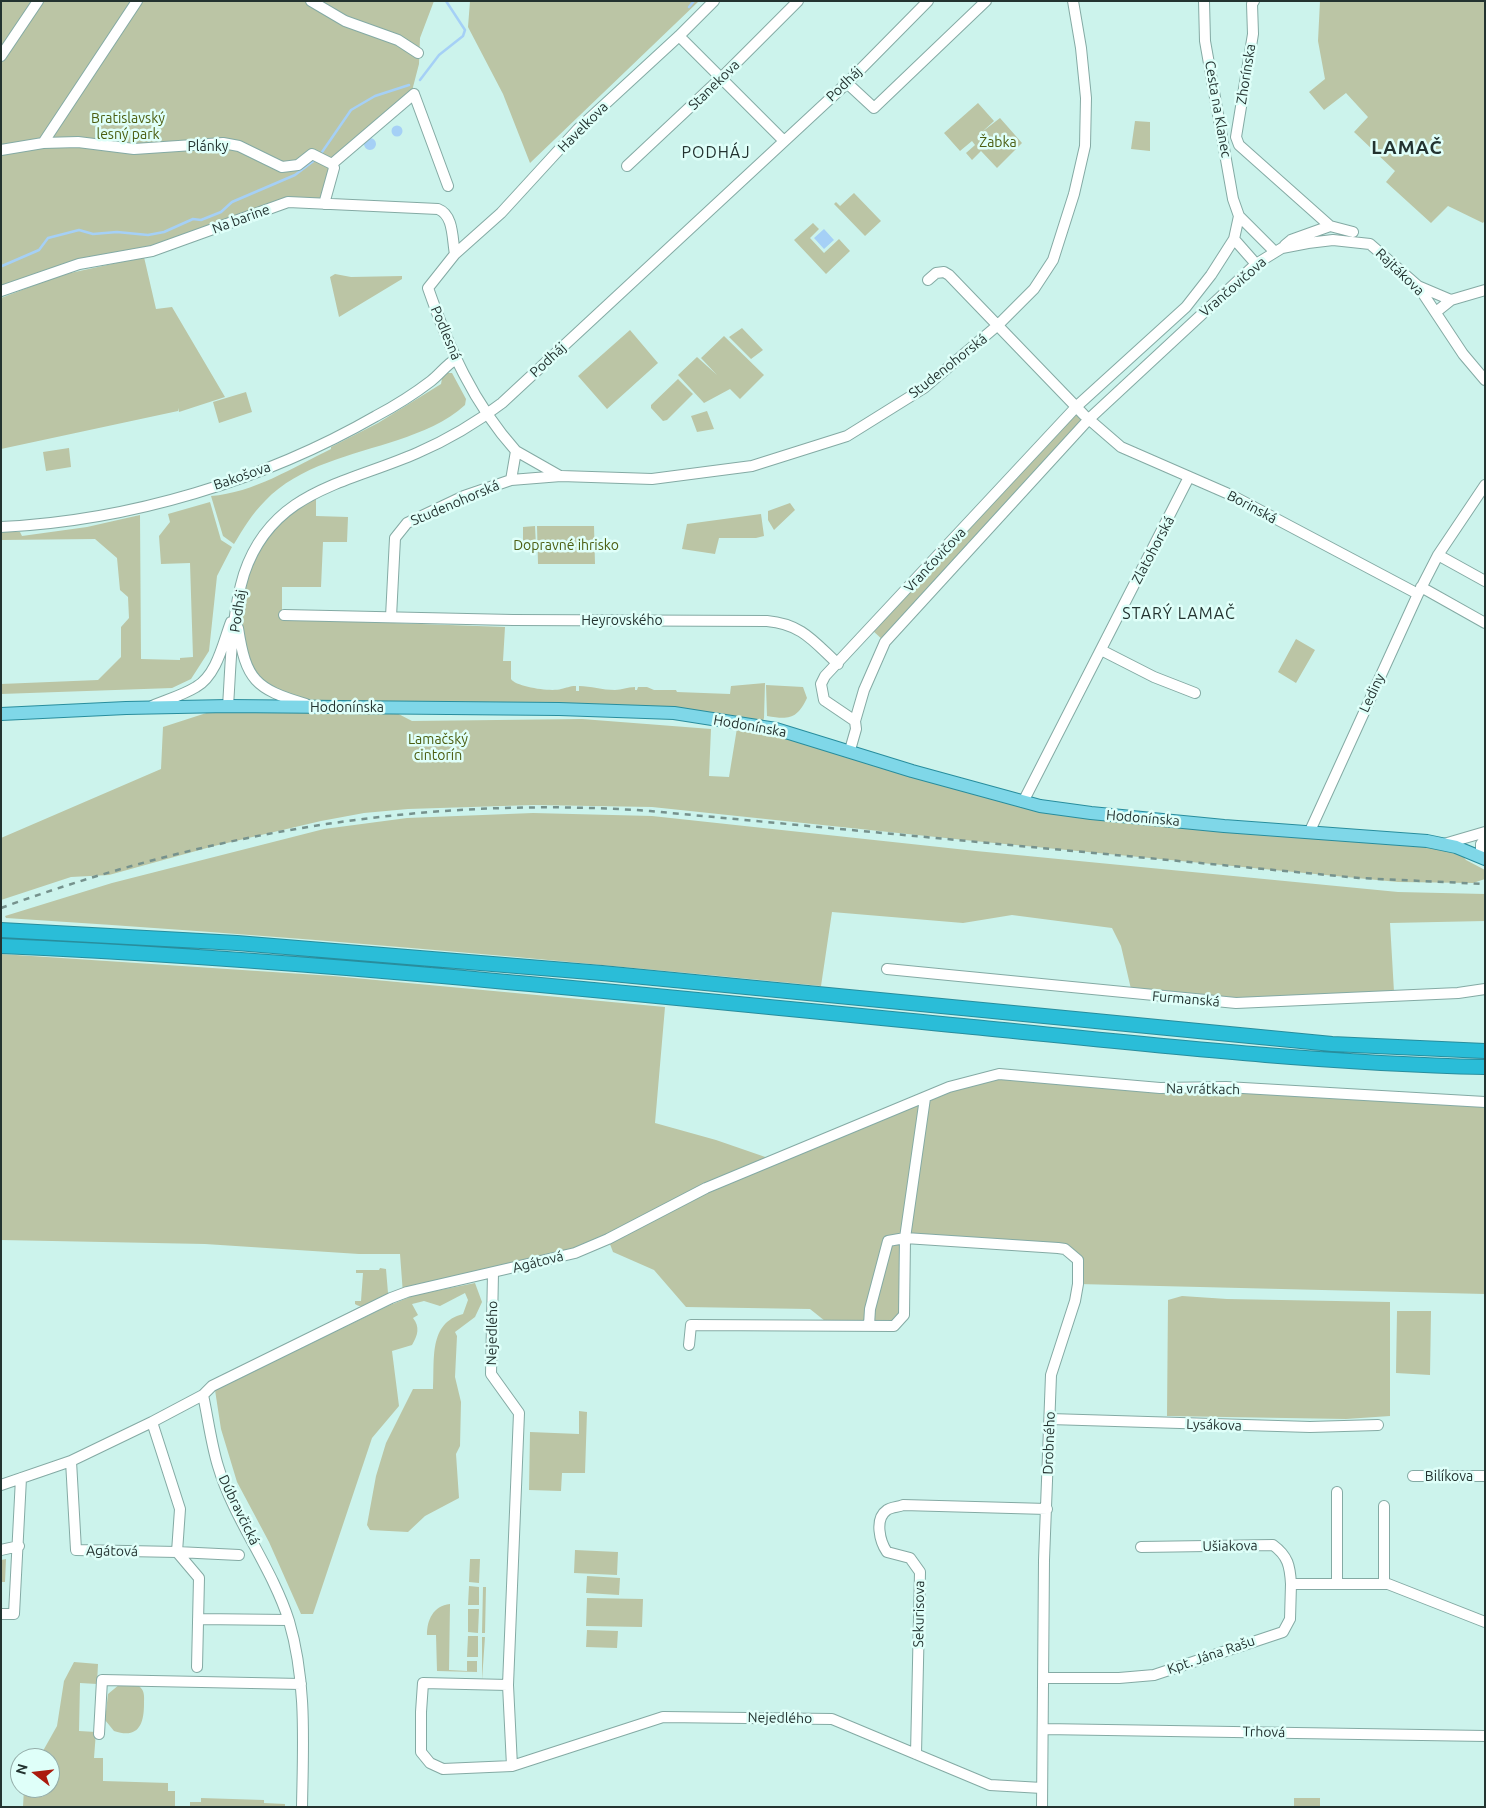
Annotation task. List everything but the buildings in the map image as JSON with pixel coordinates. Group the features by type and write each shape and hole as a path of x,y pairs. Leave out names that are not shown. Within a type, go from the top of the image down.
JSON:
{"highway":[{"path":"1,930 237,943 602,973 1323,1044 1485,1051"},
{"path":"1,946 198,957 610,992 1370,1064 1485,1067"}],"main road":[{"name":"Hodonínska","path":"1,714 149,707 228,706 597,710 674,713 776,729 850,750 912,772 1023,802 1091,813 1444,844 1484,857"}],"street":[{"path":"1,56 38,1"},
{"path":"43,143 137,1"},
{"path":"311,1 345,21 398,40 418,53"},
{"name":"Havelkova","path":"455,254 501,212 578,129 680,36 714,1"},
{"name":"Stanekova","path":"627,166 722,77 798,1"},
{"path":"847,83 874,108 986,1"},
{"name":"Studenohorská","path":"391,617 395,538 406,523 464,496 511,480 561,476 652,479 752,466 847,436 924,388 998,325 1034,290 1053,260 1076,184 1085,146 1086,98 1081,48 1073,1"},
{"name":"Cesta na Klanec","path":"1204,1 1205,41 1224,139 1233,199 1239,216"},
{"name":"Zhorínska","path":"1236,137 1253,34 1252,2"},
{"name":"Podháj","path":"228,706 236,609 244,576 254,552 265,534 288,509 331,484 417,453 486,415 502,403 847,83 923,3"},
{"path":"680,36 784,141"},
{"path":"324,204 334,168 328,162 414,94 448,186"},
{"path":"1224,139 1236,137 1239,145 1330,226 1353,232"},
{"name":"Plánky","path":"1,150 43,143 86,142 134,149 223,143 239,146 282,167 298,165 313,154 328,162"},
{"name":"Na barine","path":"2,287 79,264 152,251 288,202 443,211 450,222 455,254"},
{"name":"Vrančovičova","path":"850,750 856,729 854,721 864,690 884,642 1089,419 1256,264 1279,250 1239,216 1234,239 1212,275 1186,307 1077,406 825,676 821,691 824,700 854,721"},
{"path":"1279,250 1291,240 1330,226"},
{"path":"1234,239 1256,264"},
{"name":"Rajtákova","path":"1279,250 1333,240 1370,244 1418,286 1463,354 1485,380"},
{"name":"Podlesná","path":"455,254 428,288 456,359 486,415"},
{"name":"Borinská","path":"928,280 936,273 944,272 949,275 1089,419 1121,447 1231,495 1485,623"},
{"path":"1418,286 1451,300"},
{"path":"1436,312 1451,300 1485,290"},
{"name":"Bakošova","path":"1,527 67,522 123,512 246,478 376,416 432,380 456,359"},
{"name":"Studenohorská","path":"486,415 516,451 561,476"},
{"name":"Studenohorská","path":"511,480 516,451"},
{"name":"Zlatohorská","path":"1023,802 1189,477"},
{"name":"Lediny","path":"1309,833 1419,590 1438,555 1485,485"},
{"path":"1438,555 1485,581"},
{"path":"236,609 244,660 252,676 274,693 314,706"},
{"path":"149,707 194,688 202,682 214,667 236,609"},
{"name":"Heyrovského","path":"284,615 783,623 806,634 838,664"},
{"path":"1101,650 1154,677 1195,693"},
{"path":"1444,844 1485,832"},
{"path":"1484,857 1481,844 1485,839"},
{"name":"Furmanská","path":"887,969 1236,1003 1458,993 1485,990"},
{"name":"Na vrátkach","path":"925,1098 949,1087 999,1074 1160,1088 1226,1087 1485,1102"},
{"path":"689,1345 691,1325 894,1326 904,1315 905,1238 925,1098"},
{"name":"Agátová","path":"1,1486 71,1461 152,1422 204,1395 212,1386 391,1298 407,1292 575,1253 706,1188 925,1098"},
{"path":"869,1325 870,1309 888,1241 905,1238"},
{"name":"Drobného","path":"905,1238 1058,1248 1065,1249 1078,1260 1078,1284 1075,1301 1052,1375 1047,1509 1042,1807"},
{"name":"Nejedlého","path":"492,1273 491,1374 519,1414 508,1685 512,1766"},
{"name":"Dúbravčická","path":"204,1395 218,1466 232,1500 277,1588 288,1620 301,1684 304,1712 302,1807"},
{"name":"Lysákova","path":"1050,1418 1310,1427 1378,1425"},
{"path":"152,1422 180,1509 177,1552 198,1578 197,1667"},
{"name":"Agátová","path":"71,1461 76,1550 177,1552"},
{"name":"Bilíkova","path":"1413,1476 1485,1476"},
{"path":"1,1614 14,1614 21,1478"},
{"path":"1337,1584 1338,1492"},
{"name":"Sekurisova","path":"916,1754 920,1572 910,1558 887,1552 881,1544 880,1520 887,1510 903,1505 1047,1509"},
{"path":"1384,1506 1384,1584"},
{"name":"Ušiakova","path":"1142,1547 1273,1545 1284,1553 1290,1566 1290,1584"},
{"path":"1,1550 19,1546"},
{"path":"177,1552 239,1555"},
{"path":"1290,1584 1384,1584 1485,1622"},
{"name":"Kpt. Jána Rašu","path":"1044,1678 1119,1678 1154,1675 1283,1632 1290,1619 1290,1584"},
{"path":"198,1619 288,1620"},
{"path":"99,1734 102,1680 301,1684"},
{"name":"Nejedlého","path":"508,1685 423,1684 421,1752 430,1763 443,1769 512,1766 663,1716 832,1719 990,1785 1042,1788"},
{"name":"Trhová","path":"1044,1729 1485,1736"}],"green space":[{"name":"Bratislavský lesný park","path":"1,1 434,1 420,38 419,64 413,87 414,94 332,164 324,204 288,202 152,251 1,288"},
{"path":"470,1 699,1 530,163 503,94 468,27"},
{"path":"1320,1 1485,1 1485,220 1483,223 1448,206 1431,223 1386,182 1395,171 1354,132 1368,117 1346,93 1324,110 1309,92 1325,79 1318,41"},
{"name":"Žabka","path":"978,103 994,121 982,132 1000,118 1022,143 997,168 981,151 972,160 966,153 975,145 972,141 960,151 944,133"},
{"path":"1135,121 1150,122 1150,151 1131,149"},
{"path":"854,193 881,221 865,236 834,204 836,202 840,206"},
{"path":"813,223 819,229 810,238 824,253 839,239 850,251 826,274 794,240"},
{"path":"144,257 156,309 172,307 225,397 179,412 178,408 178,411 1,449 1,298 61,275"},
{"path":"335,274 351,277 402,276 402,279 339,317 330,277"},
{"path":"742,328 763,350 751,359 729,337"},
{"path":"630,330 658,363 607,409 578,376"},
{"path":"724,336 764,375 740,399 730,389 704,403 678,375 697,357 717,375 701,358"},
{"path":"443,373 452,373 466,399 465,405 458,411 425,430 345,456 294,478 260,506 234,544 223,536 211,496 227,494 258,485 331,449 331,447 378,423 441,384"},
{"path":"678,379 693,394 667,420 663,421 651,408 651,405"},
{"path":"246,392 252,412 219,423 213,402"},
{"path":"1077,406 1089,419 885,642 871,629"},
{"path":"707,411 714,429 697,432 691,416"},
{"path":"69,448 71,467 46,471 43,452"},
{"name":"Lamačský cintorín","path":"316,491 316,516 348,517 347,542 323,542 321,587 282,587 282,619 505,627 503,661 511,661 511,679 526,686 542,689 556,690 576,686 576,691 579,691 579,686 615,690 635,687 635,690 637,690 638,687 647,687 654,690 676,690 677,692 730,694 731,686 765,683 764,718 761,726 1004,798 1456,847 1466,860 1485,870 1485,879 1473,883 1398,882 974,841 652,807 534,805 408,809 364,813 214,846 109,875 71,877 1,900 1,838 161,769 163,727 228,706 291,700 249,671 236,609 261,540","holes":["385,707 696,716 738,722 729,777 709,776 711,729 582,719 412,721"]},
{"path":"210,502 221,540 232,547 217,576 209,651 191,679 172,688 1,694 1,684 98,680 121,657 121,627 129,618 128,597 120,590 117,558 95,539 1,540 1,532 20,532 22,536 87,527 140,515 141,659 180,660 180,658 193,657 190,563 161,564 159,536 170,522 168,514"},
{"path":"790,503 795,510 774,530 768,520 768,511"},
{"path":"761,514 764,536 756,538 719,538 715,554 682,549 687,524"},
{"path":"535,526 536,546 523,546 523,527"},
{"name":"Dopravné ihrisko","path":"537,526 594,526 595,564 538,564"},
{"path":"1296,639 1315,650 1296,683 1278,672"},
{"path":"766,685 803,687 807,698 800,710 792,716 781,718 767,716"},
{"path":"533,813 652,816 976,851 1398,892 1485,894 1485,921 1390,923 1394,992 1236,999 1131,989 1121,946 1112,928 1012,915 963,923 832,912 821,986 414,948 6,918 5,916 112,883 324,829 407,818"},
{"path":"1,954 333,976 665,1007 655,1123 716,1140 774,1160 925,1098 999,1074 1485,1102 1485,1294 1078,1284 1078,1260 1065,1249 906,1238 904,1315 894,1326 830,1325 810,1309 686,1307 654,1270 613,1252 608,1239 575,1253 403,1294 400,1254 359,1254 205,1244 1,1240"},
{"path":"380,1268 386,1269 388,1293 382,1299 368,1306 355,1304 355,1301 361,1301 363,1273 356,1273 356,1270 379,1270"},
{"path":"475,1283 482,1302 475,1317 455,1332 457,1336 455,1377 461,1402 460,1446 456,1454 459,1498 425,1516 408,1532 370,1530 367,1525 376,1476 386,1443 413,1389 433,1389 434,1355 439,1334 444,1325 463,1314 468,1300 465,1293 440,1306 424,1301 412,1304 418,1315 413,1318 417,1328 416,1338 412,1345 392,1351 399,1406 372,1438 313,1614 301,1614 269,1542 237,1482 221,1429 215,1390 390,1305 415,1295"},
{"path":"1182,1296 1227,1299 1390,1302 1390,1416 1346,1419 1167,1416 1168,1300"},
{"path":"1397,1311 1431,1311 1430,1375 1396,1373"},
{"path":"579,1411 587,1412 585,1473 562,1473 561,1491 529,1490 530,1432 579,1434"},
{"path":"575,1550 618,1552 617,1575 574,1573"},
{"path":"6,1559 5,1582 1,1582 1,1560"},
{"path":"470,1559 480,1559 479,1583 469,1582"},
{"path":"587,1576 620,1578 619,1595 586,1593"},
{"path":"469,1586 479,1587 479,1605 468,1605"},
{"path":"483,1587 486,1587 485,1633 482,1633"},
{"path":"587,1598 643,1599 642,1627 586,1626"},
{"path":"450,1604 449,1670 467,1671 467,1661 477,1661 477,1672 437,1671 436,1635 427,1635 428,1624 435,1611 444,1605"},
{"path":"468,1609 479,1609 478,1633 468,1632"},
{"path":"587,1630 618,1631 617,1648 586,1647"},
{"path":"468,1636 478,1636 478,1657 467,1657"},
{"path":"482,1637 485,1637 482,1680"},
{"path":"74,1662 98,1664 97,1684 80,1683 79,1731 96,1732 94,1758 103,1758 103,1781 168,1783 168,1791 175,1791 175,1807 23,1807 23,1798 60,1798 60,1748 45,1748 57,1726 64,1681"},
{"path":"120,1684 139,1686 144,1694 143,1718 141,1724 134,1732 122,1733 114,1731 105,1720 108,1694"},
{"path":"201,1798 264,1800 264,1803 285,1804 285,1807 190,1807 190,1802 201,1802"},
{"path":"1294,1798 1320,1798 1320,1806 1294,1807"}],"water":[{"path":"397,125 403,131 397,137 391,131"},
{"path":"370,138 376,144 370,150 364,144"},
{"path":"824,229 834,240 824,249 814,238"}],"waterway":[{"path":"420,80 439,55 463,36 465,30 446,1"},
{"path":"689,7 694,1"},
{"path":"320,155 351,110 375,96 409,85"},
{"path":"2,266 39,250 48,238 79,230 93,234 117,232 148,235 164,232 193,219 201,220 221,212 232,202 295,175 316,159"}],"railway":[{"path":"1,908 80,881 159,859 239,840 320,825 402,815 484,809 567,807 650,811 1359,878 1485,884"}],"district":[{"name":"LAMAČ","path":"1407,148"},
{"name":"PODHÁJ","path":"716,153"},
{"name":"STARÝ LAMAČ","path":"1179,614"}]}
